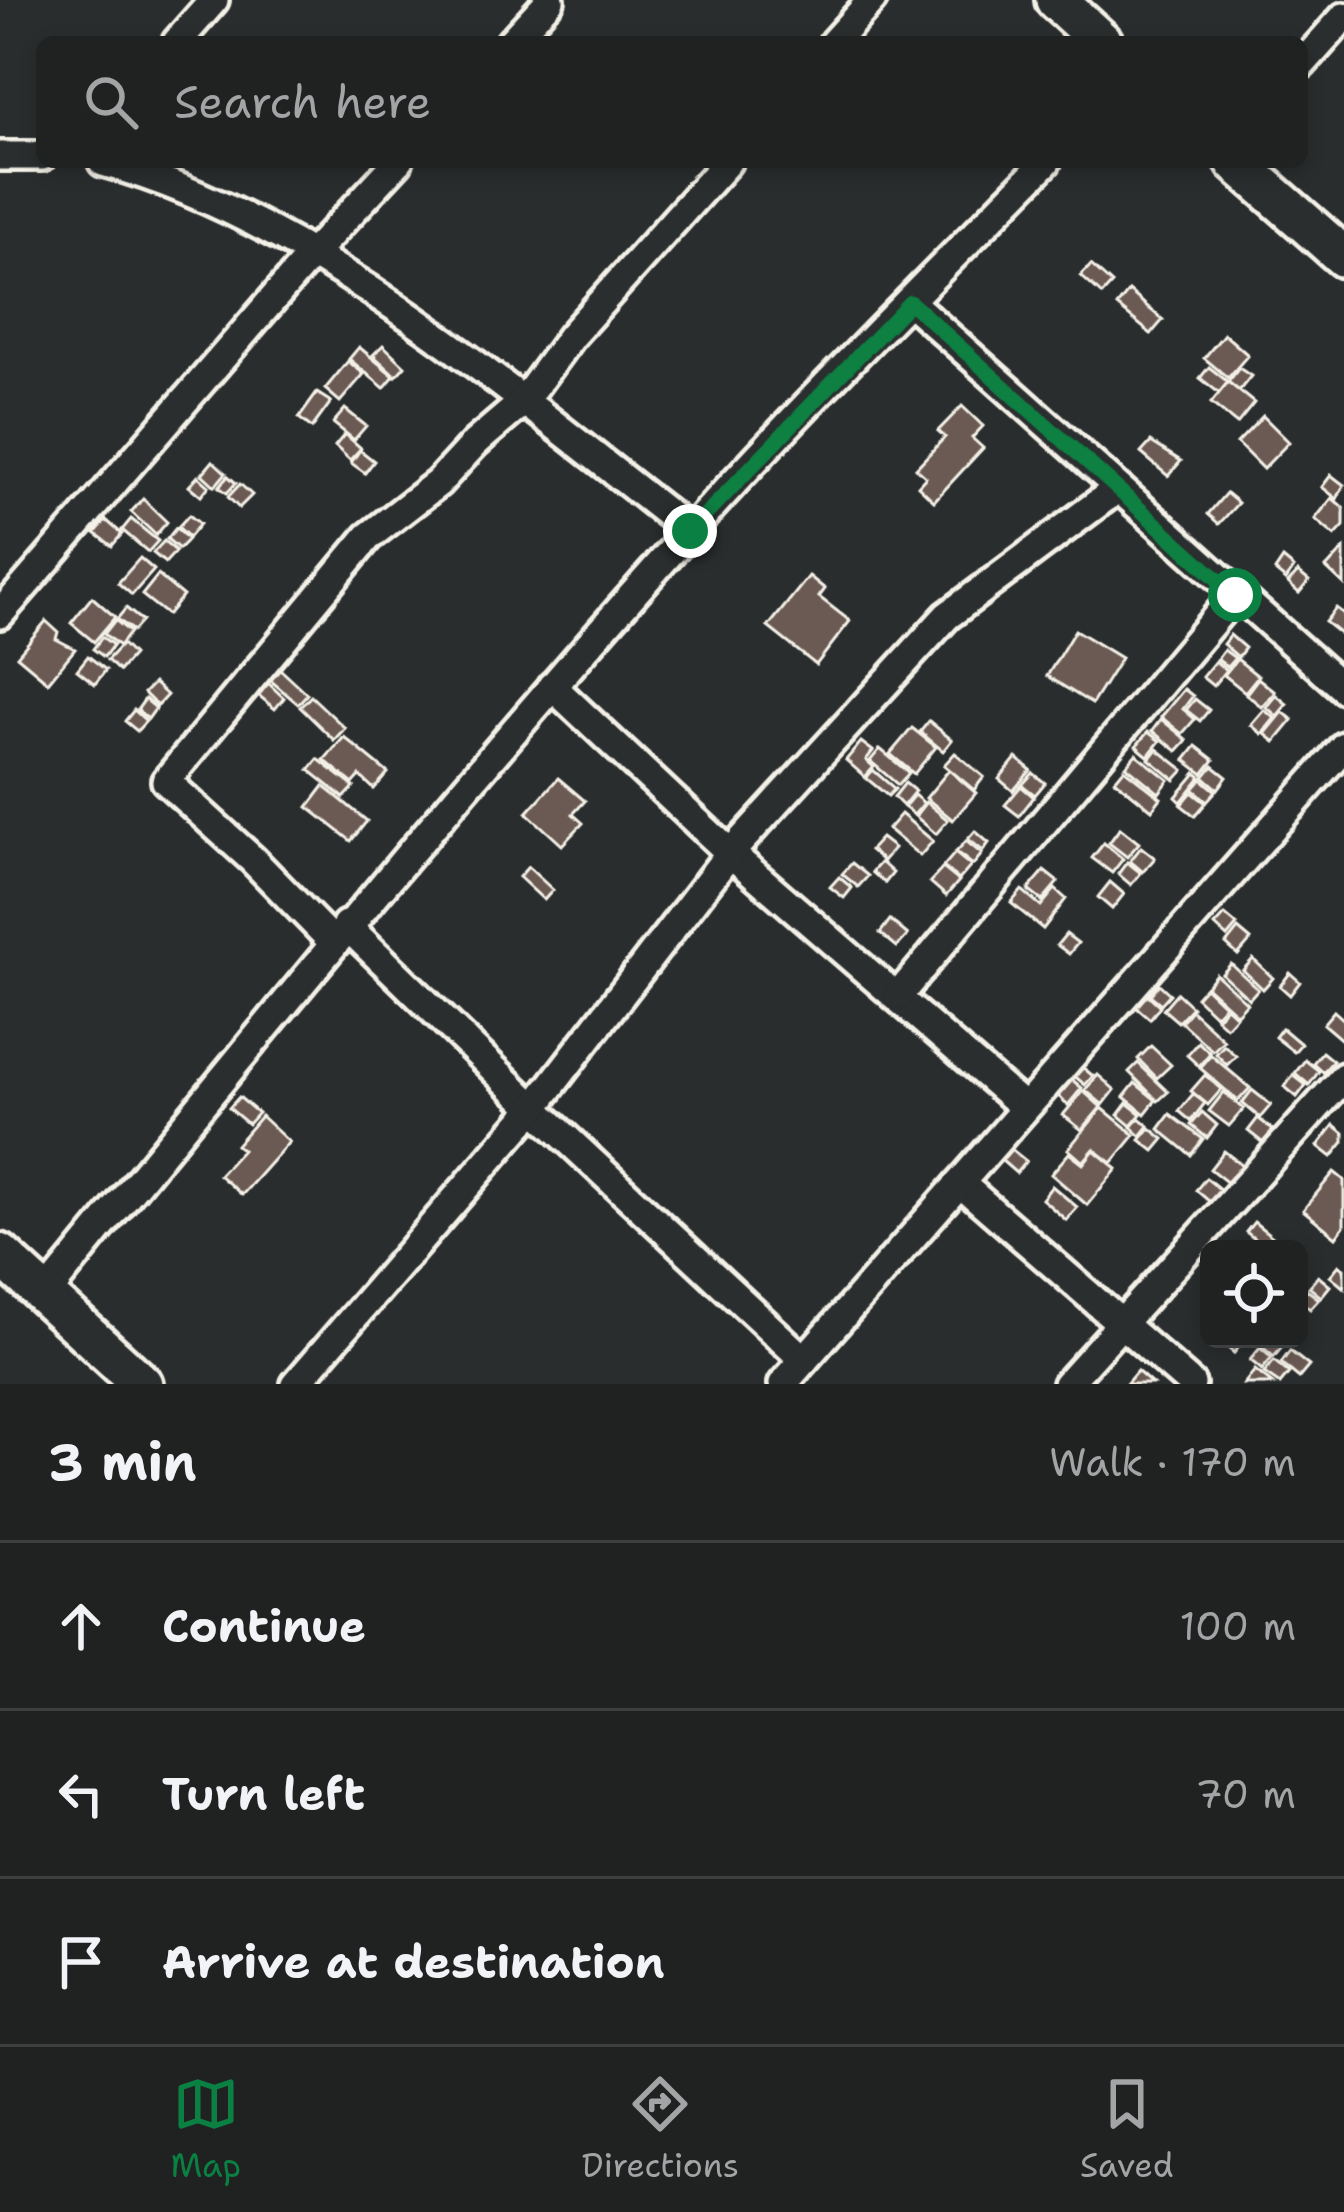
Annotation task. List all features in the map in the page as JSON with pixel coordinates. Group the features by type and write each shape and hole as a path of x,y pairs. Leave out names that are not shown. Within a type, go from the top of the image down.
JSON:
{"street":[{"path":"183,36 214,0"},
{"path":"517,36 550,0"},
{"path":"839,36 872,0"},
{"path":"1056,0 1095,36"},
{"path":"1308,57 1344,16"},
{"path":"0,156 36,156"},
{"path":"124,168 149,175 312,254 422,327 690,531"},
{"path":"0,614 392,168"},
{"path":"722,168 572,336 523,402 438,483 368,537 166,781 534,1108 804,1360"},
{"path":"46,1294 340,934 552,686 690,531 1040,168"},
{"path":"1243,168 1344,256"},
{"path":"910,302 1344,689"},
{"path":"296,1384 534,1108 730,853 947,616 1118,489"},
{"path":"897,997 1235,595"},
{"path":"552,686 730,853 1025,1108"},
{"path":"783,1384 1344,746"},
{"path":"1066,1384 1344,1077"},
{"path":"960,1183 1191,1384"},
{"path":"0,1254 142,1384"}],"building":[{"path":"1091,265 1112,284 1102,295 1081,276"},
{"path":"1129,291 1163,320 1151,334 1117,306"},
{"path":"1224,334 1248,355 1228,378 1204,358"},
{"path":"383,345 405,366 396,376 373,355"},
{"path":"359,347 394,376 384,388 349,359"},
{"path":"348,361 364,374 340,402 325,389"},
{"path":"1209,367 1228,382 1219,393 1200,378"},
{"path":"1239,368 1251,376 1239,391 1228,382"},
{"path":"1228,382 1254,403 1237,424 1211,403"},
{"path":"317,393 331,402 312,428 299,418"},
{"path":"962,406 983,426 972,438 983,448 934,501 918,486 926,477 916,468 945,437 938,431"},
{"path":"345,409 366,426 354,440 333,423"},
{"path":"1263,416 1289,442 1263,469 1237,443"},
{"path":"345,434 361,448 350,460 335,446"},
{"path":"1151,442 1181,461 1168,476 1141,453"},
{"path":"360,450 374,461 365,473 351,463"},
{"path":"213,461 226,473 215,486 202,474"},
{"path":"1331,475 1344,485 1337,499 1322,487"},
{"path":"198,476 209,486 201,496 189,486"},
{"path":"228,476 236,483 227,493 219,487"},
{"path":"240,484 252,495 239,508 228,497"},
{"path":"1226,493 1238,503 1219,524 1208,514"},
{"path":"1332,498 1344,508 1344,526 1335,536 1315,519"},
{"path":"143,499 167,522 156,535 131,512"},
{"path":"189,515 200,524 189,537 178,527"},
{"path":"131,519 158,541 148,552 122,530"},
{"path":"106,520 122,534 112,546 95,533"},
{"path":"176,528 188,539 179,549 167,539"},
{"path":"164,541 176,551 165,563 153,553"},
{"path":"1344,549 1344,585 1326,568"},
{"path":"140,558 154,570 132,595 118,583"},
{"path":"1283,559 1294,568 1286,580 1275,571"},
{"path":"1298,572 1309,581 1299,593 1288,583"},
{"path":"158,575 183,596 167,615 142,595"},
{"path":"809,576 825,589 819,597 850,621 816,665 768,627"},
{"path":"92,597 115,617 94,642 71,623"},
{"path":"126,608 142,621 133,631 117,619"},
{"path":"1336,608 1344,614 1344,637 1325,622"},
{"path":"115,620 130,632 119,646 104,634"},
{"path":"46,621 58,632 56,639 75,649 48,682 17,656"},
{"path":"1075,630 1121,658 1092,704 1047,676"},
{"path":"1230,635 1245,648 1238,657 1223,644"},
{"path":"102,637 113,645 104,657 93,649"},
{"path":"122,644 133,655 119,671 107,660"},
{"path":"1224,650 1235,658 1227,667 1217,659"},
{"path":"88,656 106,670 95,684 77,670"},
{"path":"1237,659 1258,676 1245,692 1224,675"},
{"path":"1215,661 1226,670 1213,686 1202,677"},
{"path":"280,669 307,694 298,704 270,680"},
{"path":"1258,678 1275,692 1262,707 1246,694"},
{"path":"267,682 284,698 275,709 257,694"},
{"path":"154,683 167,695 157,706 144,693"},
{"path":"1184,689 1193,696 1183,709 1195,719 1182,734 1161,717"},
{"path":"1276,695 1287,704 1277,716 1266,707"},
{"path":"311,696 345,728 334,740 300,707"},
{"path":"145,699 156,708 148,719 137,710"},
{"path":"1195,699 1209,710 1200,721 1186,710"},
{"path":"134,710 146,721 137,731 125,721"},
{"path":"1264,710 1275,718 1262,734 1251,725"},
{"path":"1283,712 1293,720 1275,742 1265,734"},
{"path":"1161,719 1187,740 1177,751 1152,731"},
{"path":"929,721 952,740 943,751 920,732"},
{"path":"912,728 936,747 914,774 890,754"},
{"path":"1148,732 1160,741 1148,756 1136,746"},
{"path":"344,737 388,773 374,789 360,776 353,784 324,760"},
{"path":"861,742 873,751 866,760 874,767 865,777 846,760"},
{"path":"1196,746 1214,760 1203,774 1185,760"},
{"path":"880,749 909,773 898,785 870,761"},
{"path":"1157,749 1184,770 1175,780 1149,759"},
{"path":"955,753 984,777 974,790 944,765"},
{"path":"1136,754 1169,780 1159,793 1126,766"},
{"path":"1016,758 1031,770 1013,791 999,779"},
{"path":"318,759 354,787 344,798 309,770"},
{"path":"1213,766 1227,777 1218,789 1204,777"},
{"path":"1124,769 1161,798 1152,810 1115,780"},
{"path":"873,770 895,789 888,796 866,778"},
{"path":"949,770 976,793 953,820 926,798"},
{"path":"1033,773 1045,783 1035,795 1022,785"},
{"path":"1196,773 1201,777 1181,802 1176,797"},
{"path":"558,778 585,801 573,814 583,823 562,845 527,813"},
{"path":"1202,779 1216,791 1207,801 1193,789"},
{"path":"905,783 915,791 903,806 894,797"},
{"path":"324,786 367,821 351,841 308,807"},
{"path":"1021,786 1034,797 1019,816 1005,805"},
{"path":"1192,792 1206,803 1195,816 1181,805"},
{"path":"914,795 924,803 914,815 904,807"},
{"path":"926,802 948,820 936,834 915,816"},
{"path":"901,814 933,841 920,856 888,829"},
{"path":"1120,828 1139,843 1127,857 1109,843"},
{"path":"975,831 989,843 983,851 968,839"},
{"path":"881,838 894,848 883,861 870,850"},
{"path":"966,841 982,854 973,865 956,852"},
{"path":"1104,843 1123,859 1112,873 1092,858"},
{"path":"1141,847 1155,858 1143,872 1130,861"},
{"path":"955,853 971,866 959,880 943,867"},
{"path":"881,862 893,873 885,883 872,872"},
{"path":"1127,862 1141,873 1131,885 1118,874"},
{"path":"852,863 868,876 858,887 842,874"},
{"path":"528,867 553,890 544,900 519,877"},
{"path":"943,868 959,881 946,896 930,882"},
{"path":"1044,871 1058,882 1042,901 1028,890"},
{"path":"839,877 852,888 844,898 830,887"},
{"path":"1110,882 1124,894 1112,909 1098,897"},
{"path":"1055,889 1066,899 1043,929 1011,903 1022,890 1041,906"},
{"path":"1225,915 1237,925 1227,937 1215,926"},
{"path":"890,920 908,935 897,947 880,933"},
{"path":"1238,929 1251,940 1238,955 1226,944"},
{"path":"1066,934 1078,943 1069,954 1057,945"},
{"path":"1253,959 1273,978 1263,989 1243,970"},
{"path":"1231,964 1258,989 1249,999 1222,974"},
{"path":"1290,973 1300,982 1290,995 1280,986"},
{"path":"1216,974 1247,1003 1237,1014 1206,986"},
{"path":"1159,984 1170,994 1161,1004 1150,995"},
{"path":"1205,987 1224,1005 1215,1015 1196,997"},
{"path":"1177,993 1192,1007 1178,1022 1163,1009"},
{"path":"1147,994 1160,1006 1150,1019 1136,1007"},
{"path":"1226,1007 1236,1016 1226,1027 1216,1018"},
{"path":"1191,1010 1224,1040 1213,1051 1181,1022"},
{"path":"1334,1011 1344,1020 1344,1042 1323,1024"},
{"path":"1282,1028 1301,1044 1294,1052 1275,1037"},
{"path":"1198,1042 1210,1053 1199,1066 1187,1055"},
{"path":"1224,1045 1236,1056 1227,1065 1216,1054"},
{"path":"1151,1046 1171,1065 1157,1078 1138,1059"},
{"path":"1322,1052 1333,1061 1323,1072 1313,1063"},
{"path":"1211,1055 1250,1088 1238,1101 1200,1068"},
{"path":"1305,1060 1319,1071 1309,1085 1295,1073"},
{"path":"1138,1063 1168,1092 1158,1101 1129,1072"},
{"path":"1080,1065 1093,1076 1085,1085 1072,1074"},
{"path":"1098,1075 1115,1090 1103,1105 1085,1090"},
{"path":"1205,1075 1222,1089 1208,1105 1191,1091"},
{"path":"1293,1075 1306,1085 1297,1097 1285,1087"},
{"path":"1070,1078 1082,1088 1068,1105 1056,1094"},
{"path":"1135,1083 1156,1100 1145,1114 1124,1097"},
{"path":"1252,1090 1271,1105 1260,1118 1242,1103"},
{"path":"1083,1091 1101,1107 1082,1130 1063,1115"},
{"path":"1224,1092 1244,1109 1229,1126 1209,1111"},
{"path":"1193,1094 1205,1103 1191,1121 1179,1111"},
{"path":"239,1097 258,1113 248,1124 229,1108"},
{"path":"1127,1103 1141,1114 1131,1126 1118,1115"},
{"path":"1102,1108 1135,1135 1112,1163 1094,1149 1083,1162 1068,1149"},
{"path":"1202,1112 1217,1125 1207,1138 1191,1125"},
{"path":"1170,1114 1203,1139 1191,1155 1159,1129"},
{"path":"261,1116 289,1142 242,1195 219,1175 242,1150 236,1145"},
{"path":"1139,1118 1149,1126 1141,1136 1131,1127"},
{"path":"1258,1118 1273,1130 1263,1143 1248,1131"},
{"path":"1334,1125 1344,1133 1344,1142 1332,1157 1318,1146"},
{"path":"1150,1128 1164,1139 1154,1151 1140,1140"},
{"path":"1011,1149 1026,1161 1016,1173 1001,1160"},
{"path":"1094,1150 1117,1169 1087,1205 1051,1174 1069,1153 1083,1164"},
{"path":"1224,1151 1243,1166 1229,1184 1210,1169"},
{"path":"1334,1172 1344,1180 1344,1226 1336,1237 1303,1210"},
{"path":"1206,1178 1222,1191 1211,1203 1196,1190"},
{"path":"1052,1186 1077,1207 1066,1220 1042,1199"},
{"path":"1254,1222 1274,1238 1256,1240 1246,1232"},
{"path":"1339,1265 1344,1269 1344,1288 1330,1276"},
{"path":"1318,1276 1330,1286 1321,1297 1309,1287"},
{"path":"1308,1291 1319,1299 1308,1307"},
{"path":"1260,1348 1272,1358 1262,1370 1250,1360"},
{"path":"1290,1351 1309,1366 1299,1378 1281,1363"},
{"path":"1274,1361 1289,1373 1280,1384 1264,1373"},
{"path":"1255,1370 1273,1384 1244,1384"},
{"path":"1137,1371 1152,1384 1126,1384"}],"route":[{"path":"690,531 910,302 1235,595"}]}
